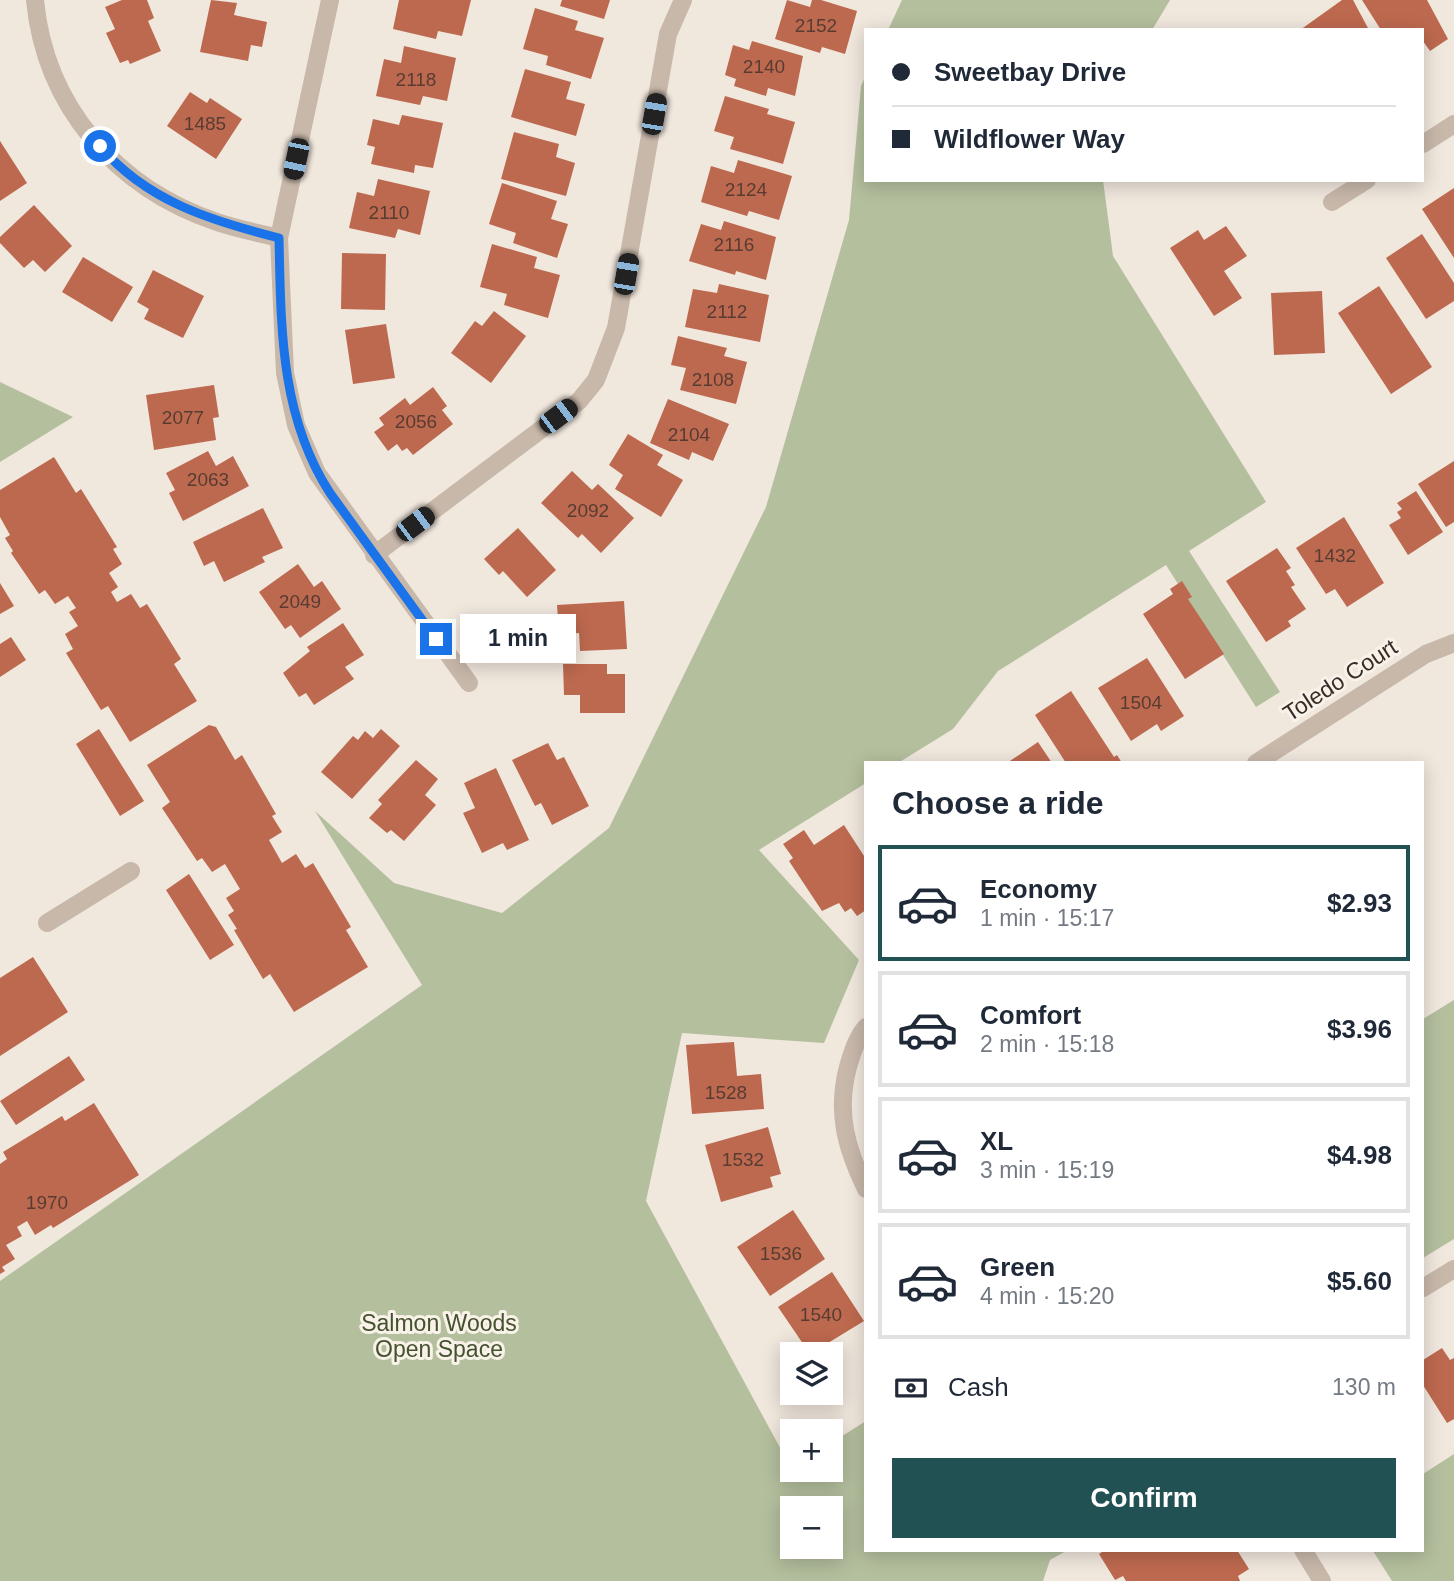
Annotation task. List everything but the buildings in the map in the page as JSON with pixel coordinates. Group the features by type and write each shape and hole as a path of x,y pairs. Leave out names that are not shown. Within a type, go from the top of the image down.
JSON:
{"street":[{"path":"35,0 38,26 49,69 72,114 114,163 162,198 216,222 279,238"},
{"path":"330,0 279,238 285,373 296,425 317,473 469,683"},
{"path":"374,555 579,401 596,380 616,328 668,34 683,0"},
{"path":"1424,143 1454,124"},
{"path":"1332,202 1364,182"},
{"name":"Toledo Court","path":"1259,761 1426,654 1454,643"},
{"path":"47,923 131,871"},
{"path":"864,1031 851,1057 842,1107 843,1130 864,1184"},
{"path":"1424,1287 1454,1269"},
{"path":"1304,1552 1322,1581"}],"green space":[{"path":"902,0 1170,0 1153,28 889,28"},
{"name":"Salmon Woods Open Space","path":"864,79 864,182 1103,182 1113,256 1266,502 1189,551 1280,692 1256,707 1166,565 998,671 953,729 901,761 864,761 864,784 759,850 859,960 824,1043 682,1033 646,1201 780,1448 780,1482 843,1482 843,1435 864,1422 864,1552 1064,1552 1050,1560 1043,1581 0,1581 0,1281 422,985 315,811 394,883 502,913 609,828 766,507 849,220 861,86"},
{"path":"0,382 73,417 0,462"},
{"path":"1454,1000 1454,1239 1424,1257 1424,1018"},
{"path":"1454,1454 1454,1581 1392,1581 1374,1552 1424,1552 1424,1473"}],"route":[{"path":"100,146 114,163 162,198 216,222 279,238 285,373 296,425 317,473 343,513 436,639"}]}
